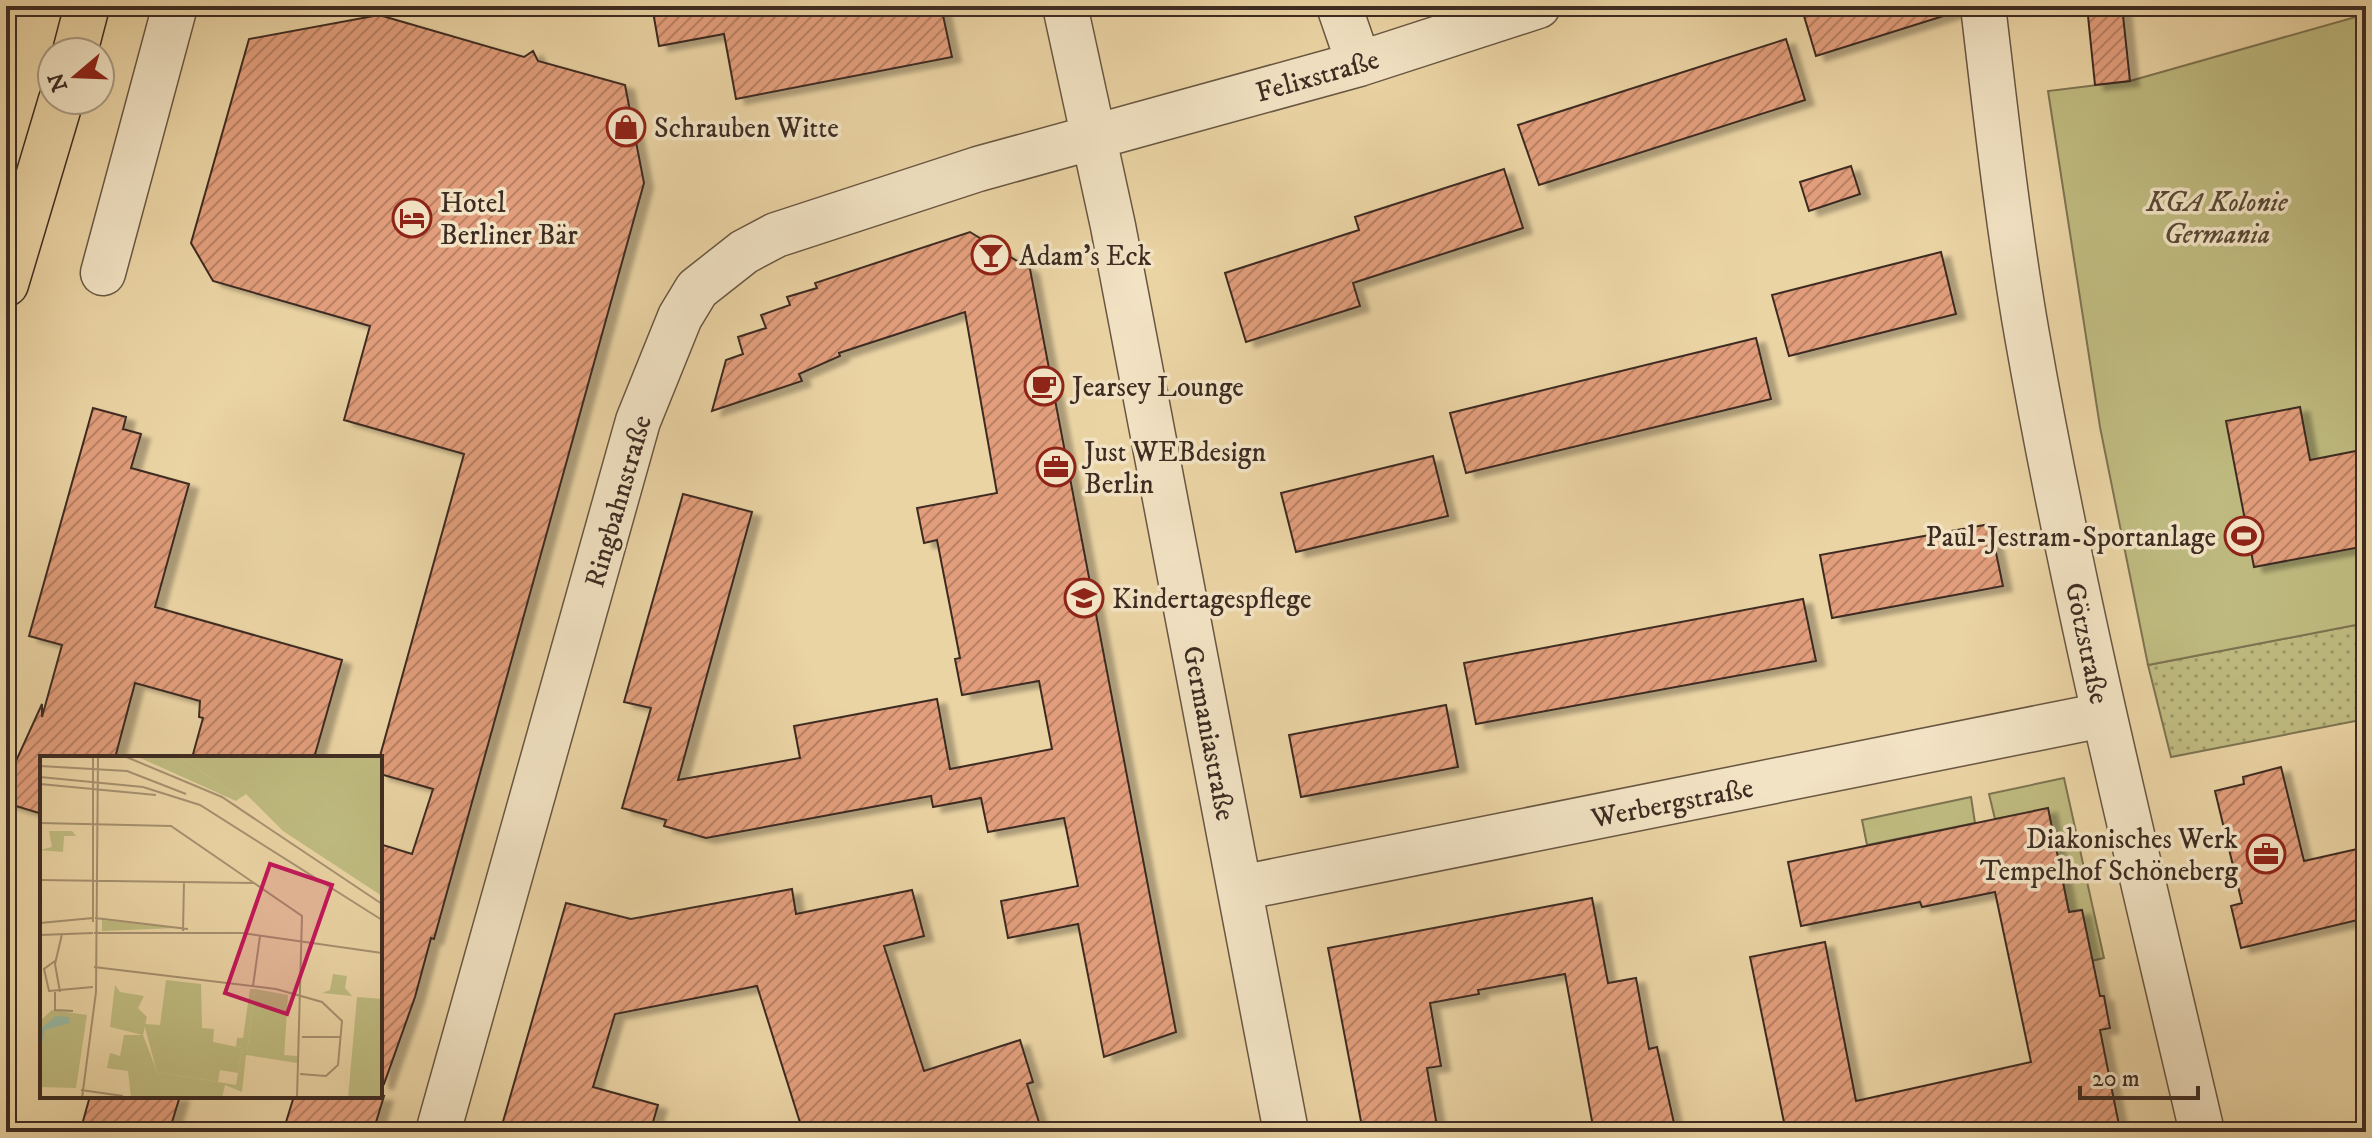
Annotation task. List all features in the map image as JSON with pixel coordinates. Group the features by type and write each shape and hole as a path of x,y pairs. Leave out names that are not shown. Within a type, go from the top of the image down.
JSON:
{"highway":[{"path":"79,36 87,6"},
{"path":"6,284 56,116"}],"street":[{"path":"103,273 175,6"},
{"name":"Germaniastraße","path":"1065,6 1286,1132"},
{"path":"1339,6 1359,64"},
{"name":"Felixstraße","path":"1093,137 1359,64 1538,6"},
{"name":"Götzstraße","path":"1983,6 2026,332 2103,715 2202,1132"},
{"name":"Ringbahnstraße","path":"438,1132 638,421 680,317 697,289 744,252 788,230 978,169 1093,137"},
{"name":"Werbergstraße","path":"1240,888 2103,715"}],"green space":[{"name":"KGA Kolonie Germania","path":"2366,14 2366,623 2148,665 2100,427 2048,91 2130,81"},
{"path":"2366,623 2366,719 2171,757 2148,665"},
{"path":"2064,778 2104,958 2083,963 2082,910 2069,912 2048,809 1995,819 1989,794"},
{"path":"1971,797 1975,823 1867,845 1862,820"}],"building":[{"path":"652,6 941,6 952,57 736,99 724,34 659,46"},
{"path":"1801,6 1952,6 1953,13 1816,56"},
{"path":"2087,6 2122,6 2130,81 2095,85"},
{"name":"Hotel Berliner Bär","path":"379,15 524,57 533,51 538,61 625,85 644,183 434,939 431,938 415,997 384,1084 382,845 412,854 433,789 382,775 380,756 464,454 344,420 370,326 213,281 191,243 249,39"},
{"path":"1786,39 1805,100 1539,185 1518,125"},
{"path":"1851,166 1860,194 1809,211 1800,182"},
{"path":"1504,169 1523,228 1353,283 1360,306 1246,342 1225,273 1359,230 1355,217"},
{"path":"970,232 1030,269 1176,1032 1104,1057 1078,924 1008,938 1001,901 1078,886 1064,818 988,832 981,798 933,807 931,796 706,838 664,826 666,820 622,808 651,708 624,702 683,494 752,512 678,780 800,758 794,726 937,699 950,769 1052,749 1039,681 962,695 955,659 960,658 937,540 924,543 917,508 997,493 965,312 839,353 840,356 799,374 802,381 712,411 726,360 743,354 738,337 766,328 761,315 790,305 787,297 817,288 815,283"},
{"path":"1941,252 1956,314 1789,356 1772,295"},
{"path":"1756,338 1771,399 1466,473 1450,413"},
{"path":"2300,407 2310,460 2366,449 2366,546 2254,567 2226,421"},
{"path":"93,408 126,417 123,429 141,434 131,468 189,484 155,607 342,660 315,756 193,756 203,718 199,717 200,701 135,683 116,756 40,756 40,813 6,803 6,783 42,704 42,717 62,645 29,636"},
{"path":"1433,456 1448,516 1296,552 1281,493"},
{"path":"1990,524 2003,586 1832,618 1820,555"},
{"path":"1803,599 1816,661 1476,724 1464,663"},
{"path":"1446,705 1458,767 1301,797 1289,735"},
{"name":"Diakonisches Werk Tempelhof Schöneberg","path":"2281,767 2304,861 2366,847 2366,918 2241,948 2231,906 2242,903 2215,791 2244,784 2243,777"},
{"path":"2048,808 2069,912 2082,910 2100,996 2104,996 2110,1028 2100,1030 2119,1125 2086,1132 1905,1132 1903,1123 1841,1132 1786,1132 1750,957 1825,942 1856,1101 2031,1062 1995,892 1922,907 1920,902 1801,926 1788,862"},
{"path":"792,889 796,914 912,890 924,936 884,946 924,1071 1020,1040 1033,1082 1027,1084 1042,1132 803,1132 757,986 615,1014 593,1087 658,1105 650,1132 500,1132 566,903 631,919"},
{"path":"1592,898 1608,983 1636,978 1649,1049 1657,1047 1676,1132 1594,1132 1565,974 1478,990 1479,994 1430,1003 1441,1066 1427,1068 1438,1132 1363,1132 1328,948"},
{"path":"384,1096 373,1132 283,1132 293,1098"},
{"path":"89,1098 179,1098 169,1132 80,1132"}],"place":[{"name":"Schrauben Witte","path":"626,127"},
{"name":"Hotel Berliner Bär","path":"412,218"},
{"name":"Adam's Eck","path":"991,255"},
{"name":"Jearsey Lounge","path":"1044,386"},
{"name":"Just WEBdesign Berlin","path":"1056,467"},
{"name":"Paul-Jestram-Sportanlage","path":"2244,536"},
{"name":"Kindertagespflege","path":"1084,598"},
{"name":"Diakonisches Werk Tempelhof Schöneberg","path":"2266,854"}]}
